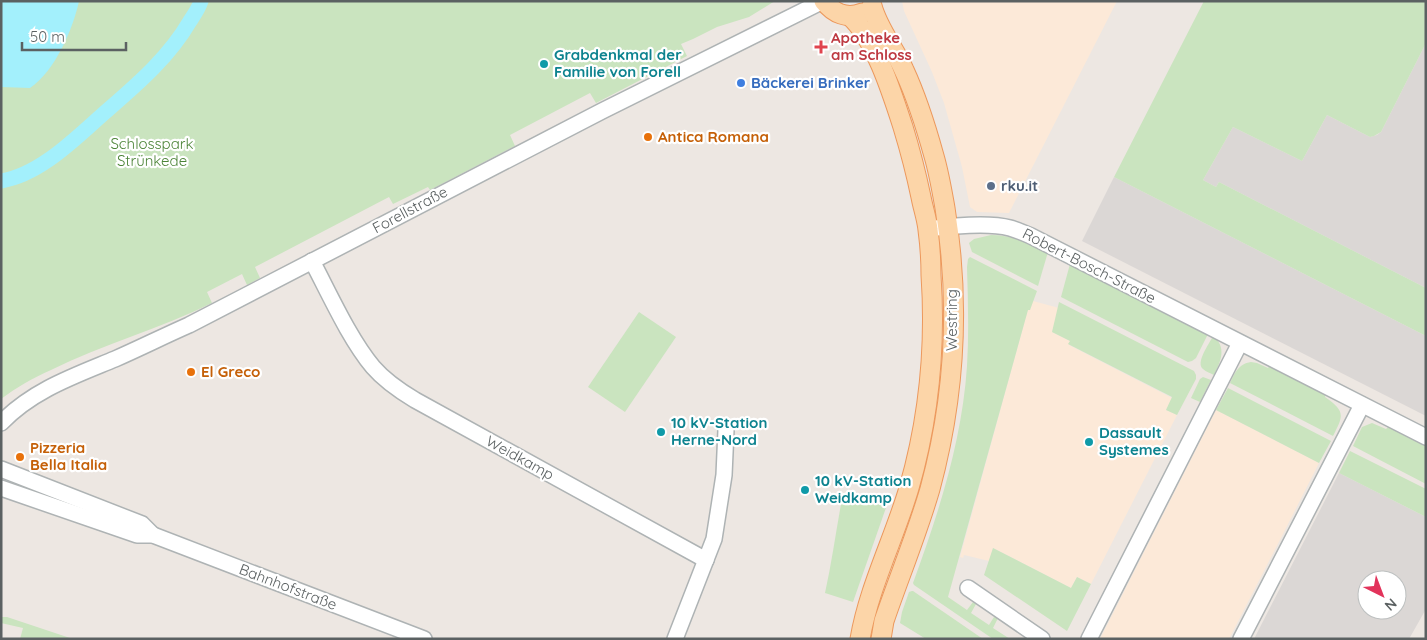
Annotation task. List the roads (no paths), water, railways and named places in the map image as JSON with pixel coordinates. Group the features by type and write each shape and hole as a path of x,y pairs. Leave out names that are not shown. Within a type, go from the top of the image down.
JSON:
{"main road":[{"path":"824,1 835,12 850,16 866,12 874,4"},
{"name":"Westring","path":"874,4 877,19 904,69 926,127 935,158 951,251 954,340 945,417 930,490 884,621 881,639"},
{"name":"Westring","path":"850,16 867,37 893,98 912,156 928,229 934,310 930,384 926,416 900,517 870,598 860,639"}],"street":[{"name":"Forellstraße","path":"1,423 22,403 53,385 189,325 602,110 824,1"},
{"name":"Robert-Bosch-Straße","path":"928,229 948,226 995,226 1010,228 1032,236 1426,438"},
{"name":"Weidkamp","path":"312,261 357,344 374,368 400,391 706,560"},
{"path":"1089,639 1240,343"},
{"path":"1241,639 1362,405"},
{"path":"674,639 714,539 724,475 726,430"},
{"name":"Bahnhofstraße","path":"1,469 142,524 153,536"},
{"name":"Bahnhofstraße","path":"1,488 138,534 153,536 424,639"},
{"path":"968,588 1042,639"}],"water":[{"path":"1,1 79,1 62,49 39,81 30,88 1,87"}],"waterway":[{"path":"1,181 29,172 55,155 126,94 150,72 171,48 195,14 201,1"}],"place":[{"name":"Apotheke am Schloss","path":"821,47"},
{"name":"Grabdenkmal der Familie von Forell","path":"544,64"},
{"name":"Bäckerei Brinker","path":"741,83"},
{"name":"Antica Romana","path":"648,137"},
{"name":"rku.it","path":"991,186"},
{"name":"El Greco","path":"191,372"},
{"name":"10 kV-Station Herne-Nord","path":"661,432"},
{"name":"Dassault Systemes","path":"1089,442"},
{"name":"Pizzeria Bella Italia","path":"20,457"},
{"name":"10 kV-Station Weidkamp","path":"805,490"}],"park label":[{"name":"Schlosspark Strünkede","path":"152,152"}]}
